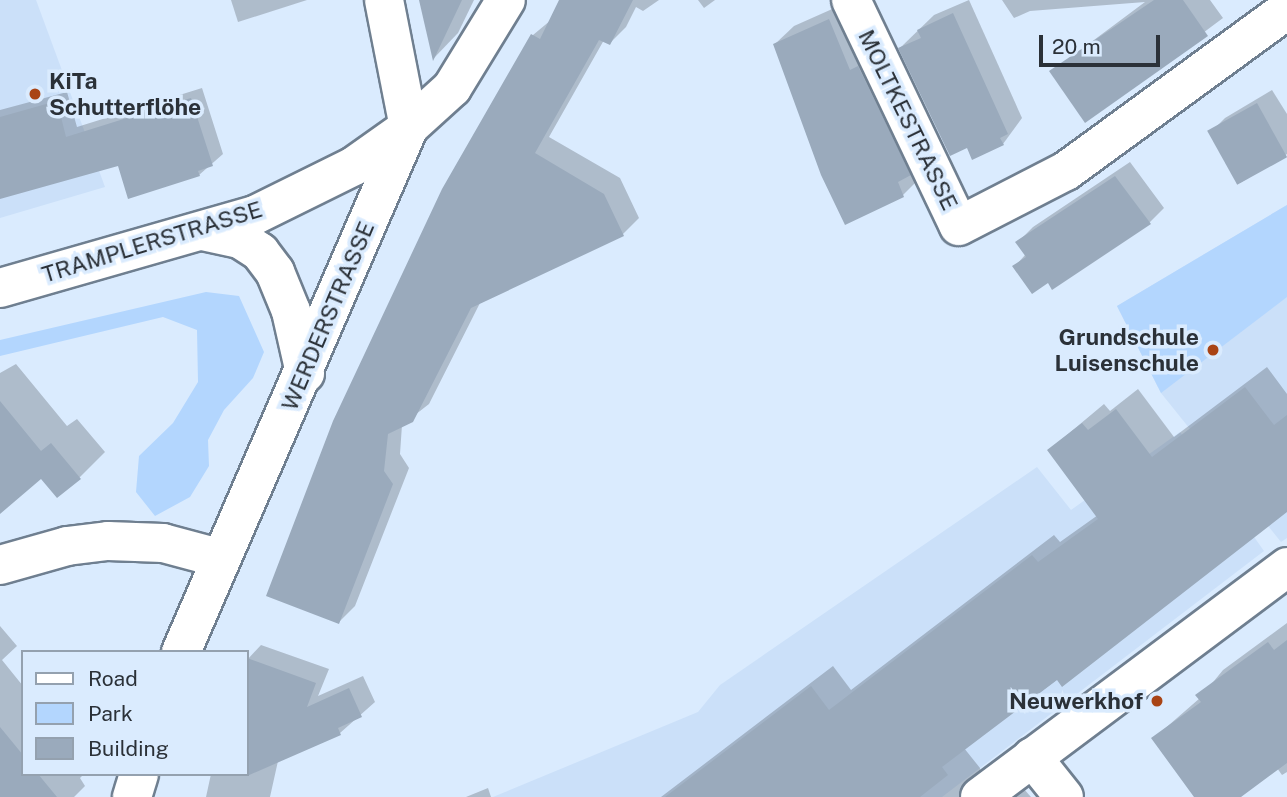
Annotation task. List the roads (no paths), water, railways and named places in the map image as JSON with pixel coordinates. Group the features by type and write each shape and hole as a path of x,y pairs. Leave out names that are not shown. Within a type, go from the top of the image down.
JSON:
{"street":[{"path":"384,0 409,127"},
{"name":"WERDERSTRASSE","path":"182,650 219,558 305,373 409,127 452,88 506,0"},
{"name":"MOLTKESTRASSE","path":"851,0 959,226 1066,171 1287,10"},
{"name":"TRAMPLERSTRASSE","path":"0,288 254,215 354,166 409,127"},
{"path":"202,231 240,239 260,253 275,272 291,311 305,373"},
{"path":"0,565 67,546 108,541 163,543 219,558"},
{"path":"980,797 1287,567"},
{"path":"1032,757 1064,797"},
{"path":"132,797 138,776"}],"place":[{"name":"KiTa Schutterflöhe","path":"35,94"},
{"name":"Grundschule Luisenschule","path":"1213,350"},
{"name":"Neuwerkhof","path":"1157,701"}]}
